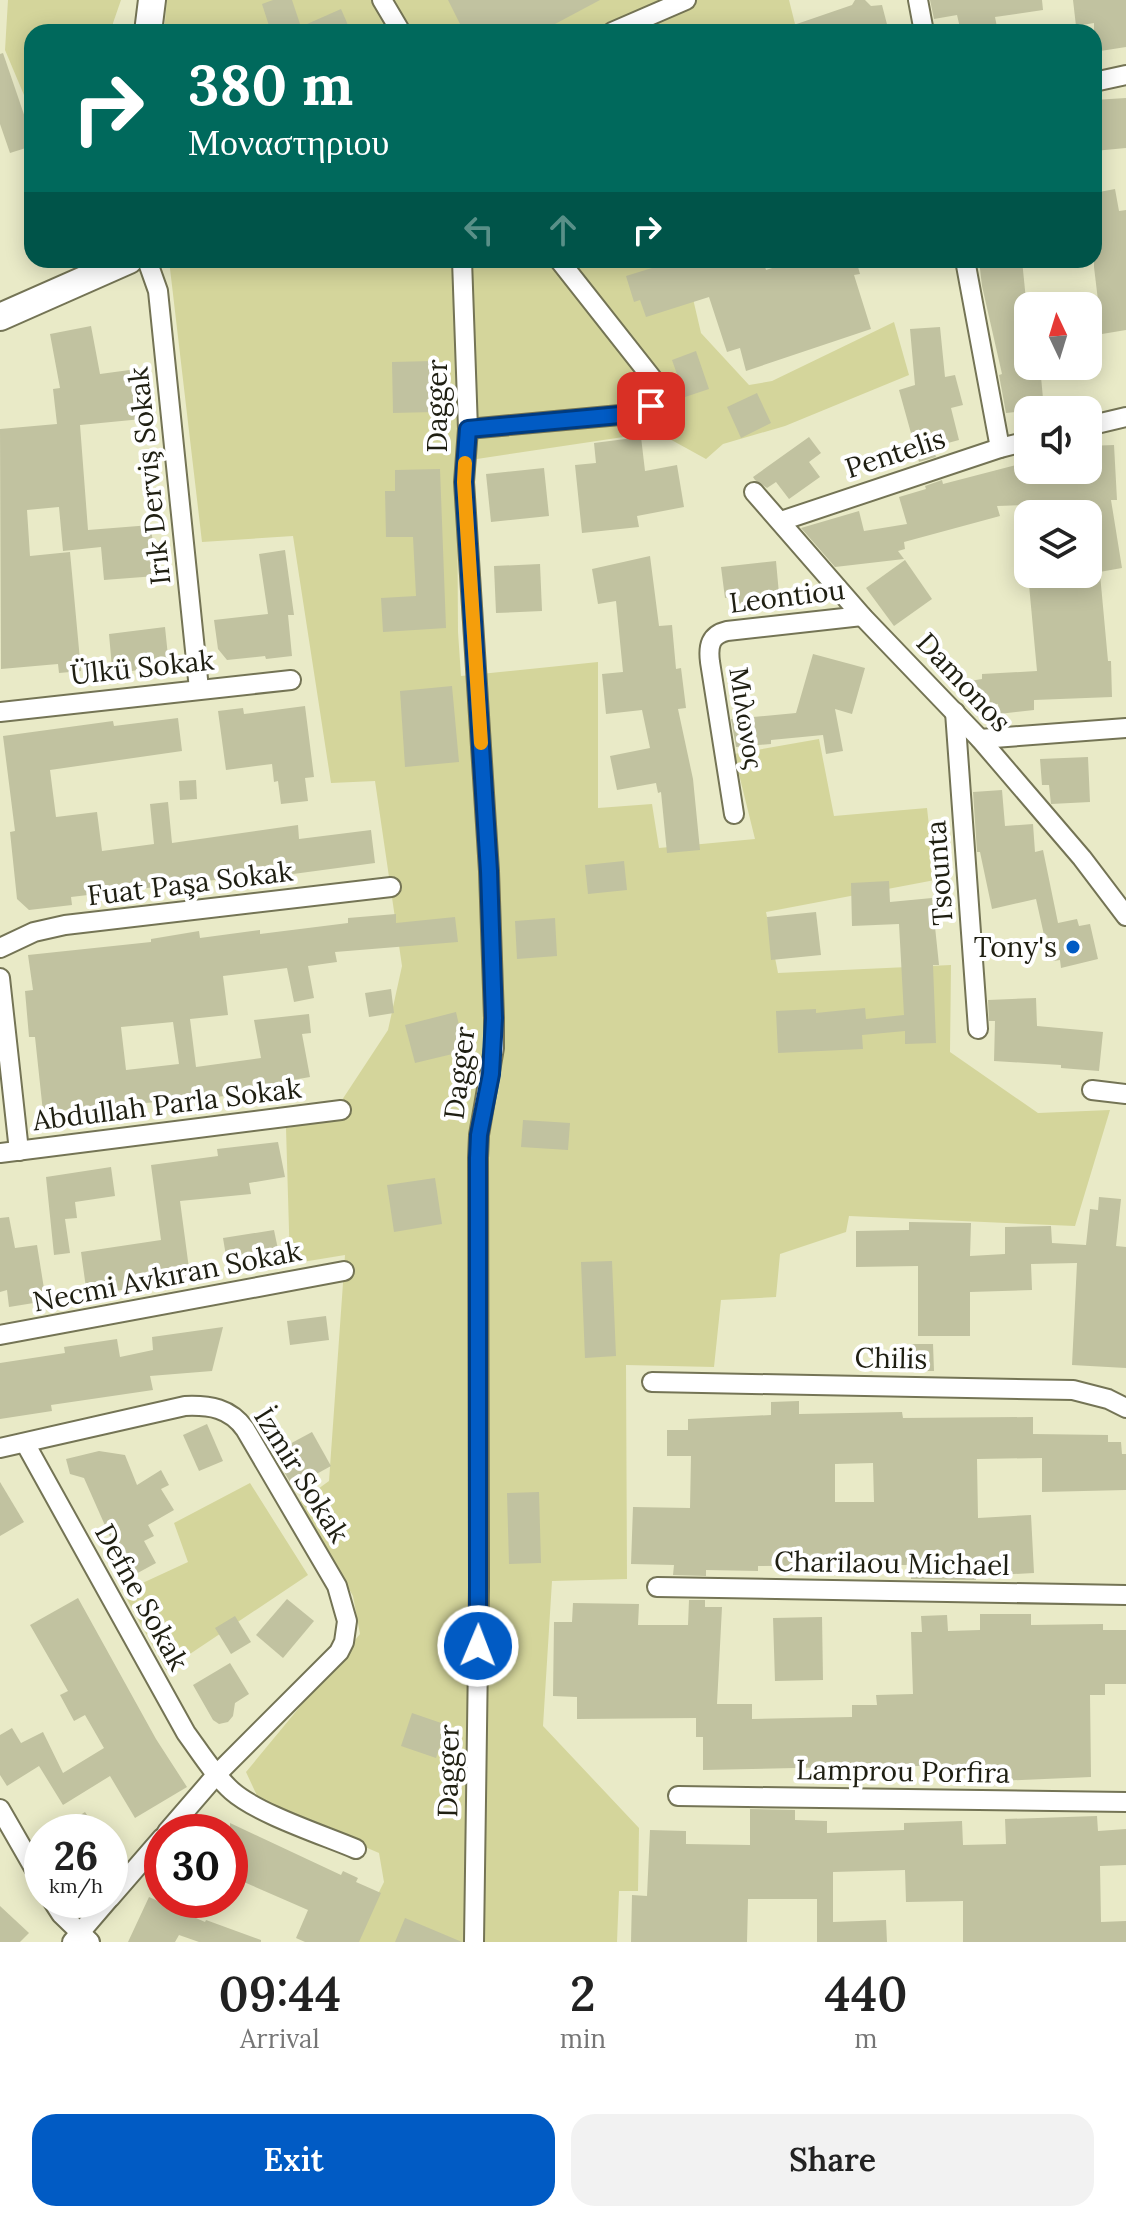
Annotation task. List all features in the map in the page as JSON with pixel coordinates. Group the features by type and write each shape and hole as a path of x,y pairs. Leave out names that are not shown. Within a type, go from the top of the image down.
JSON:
{"street":[{"path":"149,24 152,0"},
{"path":"382,0 396,24"},
{"path":"630,24 686,0"},
{"path":"918,0 922,24"},
{"path":"1102,80 1126,75"},
{"path":"0,317 111,268"},
{"name":"Irık Derviş Sokak","path":"150,268 158,291 199,689"},
{"name":"Dagger","path":"462,268 468,429 464,482 488,856 494,1018 491,1074 479,1135 478,1158 479,1558 474,1942"},
{"path":"468,429 620,415 643,409 667,397 565,268"},
{"path":"966,268 1000,448"},
{"path":"1102,423 1126,417"},
{"name":"Pentelis","path":"781,521 1014,444"},
{"name":"Damonos","path":"754,492 862,616 980,739 1082,858 1126,916"},
{"name":"Leontiou","path":"719,633 862,616"},
{"name":"Μιλωνος","path":"719,633 712,638 709,653 734,814"},
{"name":"Ülkü Sokak","path":"0,712 291,680"},
{"name":"Tsounta","path":"955,712 978,1029"},
{"path":"980,739 1126,728"},
{"name":"Fuat Paşa Sokak","path":"0,948 34,932 65,925 391,887"},
{"path":"0,978 9,1152"},
{"path":"1092,1090 1126,1094"},
{"name":"Abdullah Parla Sokak","path":"9,1152 341,1110"},
{"name":"Necmi Avkıran Sokak","path":"0,1335 344,1271"},
{"name":"Chilis","path":"652,1382 1063,1389 1095,1395 1126,1408"},
{"name":"İzmir Sokak","path":"0,1448 185,1406 212,1407 237,1417 337,1586 347,1621 339,1652 217,1774"},
{"name":"Defne Sokak","path":"25,1443 186,1733 217,1774 233,1792 253,1805 356,1849"},
{"name":"Charilaou Michael","path":"657,1587 1126,1595"},
{"path":"183,1814 217,1774"},
{"name":"Lamprou Porfira","path":"678,1796 1126,1802"},
{"path":"0,1809 24,1851"},
{"path":"128,1877 144,1859"},
{"path":"64,1918 80,1939 95,1918"}],"green space":[{"path":"8,0 121,0 113,24 24,24 24,95 5,50"},
{"path":"167,0 789,0 795,24 165,24"},
{"path":"170,268 686,268 701,333 749,385 772,381 894,322 909,375 785,426 723,444 706,459 657,432 457,462 461,676 598,662 598,808 652,804 659,848 755,839 734,754 819,739 834,816 927,808 935,880 766,912 778,973 951,965 950,1052 1038,1113 1110,1110 1075,1226 849,1216 846,1232 780,1254 776,1297 721,1300 714,1367 626,1365 627,1579 552,1581 543,1726 639,1828 638,1891 619,1891 617,1942 354,1942 384,1882 379,1853 260,1802 246,1772 360,1634 353,1596 300,1502 329,1481 345,1255 290,1264 286,1128 340,1118 342,1100 388,1030 402,966 375,781 331,783 293,536 202,542"},
{"path":"250,1483 308,1575 166,1670 123,1592 188,1562 174,1523"}],"building":[{"path":"273,0 292,0 300,24 268,24 262,4"},
{"path":"448,0 600,0 555,24 460,24"},
{"path":"855,0 865,0 871,6 882,5 887,24 797,24 852,5"},
{"path":"930,0 1042,0 1043,10 995,17 996,24 959,24 957,15 934,19"},
{"path":"1073,0 1126,0 1126,47 1102,51 1102,24 1076,24"},
{"path":"341,9 348,24 307,24"},
{"path":"3,53 24,115 24,149 10,153 0,124 0,54"},
{"path":"1126,98 1126,148 1102,150 1102,100"},
{"path":"1115,189 1119,211 1126,210 1126,330 1102,334 1102,292 1097,292 1094,268 1102,268 1102,191"},
{"path":"652,268 858,268 860,274 854,275 871,329 746,371 740,348 727,352 709,297 646,317 640,300 634,302 626,276"},
{"path":"980,268 1023,268 1025,292 1014,292 1014,380 1041,380 1043,396 1014,396 1014,412 1006,413 999,375 1002,374"},
{"path":"91,326 100,374 137,369 142,419 80,425 88,530 151,525 156,576 104,580 101,547 63,551 59,507 27,510 30,556 70,552 81,671 59,673 58,664 1,669 0,429 57,424 53,389 60,388 50,334"},
{"path":"940,327 945,377 955,375 963,405 951,408 959,440 933,447 936,457 919,462 899,390 915,385 910,329"},
{"path":"696,351 709,389 685,397 672,360"},
{"path":"433,361 435,412 393,413 392,362"},
{"path":"757,393 771,423 741,438 727,407"},
{"path":"641,437 645,471 677,465 684,507 637,516 639,527 582,533 575,465 596,463 594,443"},
{"path":"809,437 821,453 809,462 820,477 789,499 776,482 767,488 755,480 753,477"},
{"path":"1102,445 1114,445 1117,500 1111,500 1122,568 1102,572 1102,500 1014,500 1014,505 997,506 1000,516 904,542 905,549 898,551 904,559 835,567 801,528 859,511 864,531 907,524 899,497 926,489 925,486 942,480 943,484 1014,466 1014,484 1102,484"},
{"path":"544,468 549,516 491,522 486,474"},
{"path":"440,469 446,628 383,632 381,598 416,596 413,537 386,537 385,491 395,491 395,470"},
{"path":"285,550 294,615 288,615 292,656 227,660 218,649 214,620 268,614 259,554"},
{"path":"650,556 659,626 672,625 676,669 681,668 686,708 678,709 693,779 700,850 667,853 661,792 658,793 656,783 617,790 610,756 650,748 642,710 606,714 602,674 623,672 616,601 598,604 592,569"},
{"path":"905,560 932,599 894,626 866,588"},
{"path":"776,561 779,594 754,597 754,602 737,604 736,596 725,598 721,567"},
{"path":"540,564 542,611 496,613 494,566"},
{"path":"1029,588 1101,588 1108,661 1111,661 1112,697 1034,700 1034,710 999,714 998,704 972,706 970,681 982,679 982,674 1037,671"},
{"path":"165,627 169,666 124,672 123,667 112,668 109,634"},
{"path":"813,654 865,668 852,714 835,709 843,751 826,754 823,735 736,747 731,719 796,713"},
{"path":"452,686 459,762 405,767 400,691"},
{"path":"305,706 314,777 305,778 308,801 281,804 272,764 226,770 218,711 243,708 244,714"},
{"path":"178,718 182,751 50,770 56,817 97,812 102,851 154,844 150,804 168,802 172,843 298,825 299,839 371,830 375,863 249,880 249,876 71,897 72,905 29,910 17,899 10,832 15,831 3,736 113,721 114,726"},
{"path":"1088,757 1090,802 1051,804 1049,785 1042,785 1040,759"},
{"path":"196,780 197,799 180,800 179,781"},
{"path":"1002,790 1005,826 1033,824 1035,852 1043,850 1058,923 1077,919 1079,926 1090,924 1098,959 1061,968 1060,960 1053,961 1036,899 992,909 980,852 977,852 973,792"},
{"path":"624,861 627,890 588,894 585,865"},
{"path":"889,881 890,902 932,898 939,965 933,965 936,1043 905,1044 905,1031 862,1035 863,1049 778,1053 776,1011 816,1009 816,1013 865,1008 866,1019 904,1015 899,924 852,926 851,883"},
{"path":"816,912 821,955 771,960 767,917"},
{"path":"396,914 396,923 455,917 458,942 335,952 337,962 308,966 314,998 294,1002 287,968 223,976 228,1015 190,1019 196,1067 261,1058 254,1020 309,1014 311,1033 302,1034 310,1077 236,1090 237,1095 43,1112 35,1037 29,1037 25,991 33,990 28,955 151,942 151,939 199,931 200,938 260,930 260,934 348,923 348,918","holes":["173,1022 179,1064 126,1070 121,1027"]},
{"path":"555,918 557,956 517,959 515,921"},
{"path":"391,989 394,1013 369,1017 365,993"},
{"path":"1036,998 1037,1026 1103,1032 1099,1071 994,1061 995,1021 989,1021 988,1000"},
{"path":"456,1012 465,1051 415,1063 405,1025"},
{"path":"523,1120 570,1123 568,1150 521,1147"},
{"path":"278,1142 285,1177 249,1183 251,1194 180,1201 190,1276 87,1295 81,1252 161,1240 151,1165 218,1156 217,1149"},
{"path":"111,1167 115,1196 75,1202 77,1218 65,1219 70,1253 54,1255 46,1177"},
{"path":"435,1178 442,1224 394,1232 387,1185"},
{"path":"1099,1197 1121,1199 1116,1246 1126,1247 1126,1368 1072,1365 1077,1263 1031,1264 1032,1290 970,1292 970,1336 918,1336 918,1266 856,1267 856,1231 909,1230 909,1222 971,1223 970,1256 1005,1254 1005,1227 1051,1226 1052,1243 1086,1245 1090,1209 1098,1210"},
{"path":"9,1217 15,1248 37,1245 46,1301 9,1307 7,1290 0,1292 0,1218"},
{"path":"274,1230 280,1259 228,1268 223,1238"},
{"path":"612,1261 616,1356 585,1358 581,1262"},
{"path":"326,1316 329,1340 290,1345 287,1321"},
{"path":"223,1327 212,1371 150,1376 153,1390 51,1405 52,1411 0,1419 0,1363 65,1353 64,1347 117,1339 120,1357 153,1350 152,1337"},
{"path":"910,1344 933,1344 934,1371 911,1371"},
{"path":"799,1401 799,1414 902,1412 903,1418 1033,1417 1033,1434 1108,1435 1108,1442 1121,1442 1122,1454 1126,1454 1126,1490 1042,1492 1042,1458 977,1459 978,1518 1031,1515 1034,1573 976,1576 976,1580 911,1579 911,1565 845,1565 758,1566 758,1571 706,1570 706,1576 673,1575 674,1565 631,1564 633,1507 690,1508 691,1456 667,1456 667,1430 688,1430 688,1419 771,1415 771,1402","holes":["873,1463 874,1502 835,1502 835,1464"]},
{"path":"207,1424 223,1461 199,1471 183,1435"},
{"path":"312,1432 331,1466 293,1487 273,1453"},
{"path":"99,1451 125,1455 137,1485 161,1470 169,1485 161,1489 174,1510 148,1525 154,1536 144,1541 156,1563 123,1581 102,1544 111,1539 84,1478 70,1474 66,1459"},
{"path":"0,1482 24,1522 0,1536"},
{"path":"539,1492 541,1563 509,1564 507,1493"},
{"path":"78,1598 156,1739 187,1787 135,1818 110,1776 63,1805 39,1766 7,1786 0,1775 0,1735 12,1728 21,1743 43,1732 63,1773 104,1748 85,1715 74,1721 60,1695 68,1691 30,1625"},
{"path":"287,1599 314,1621 283,1658 256,1635"},
{"path":"689,1600 705,1600 705,1607 722,1607 717,1704 752,1704 752,1719 852,1717 852,1705 877,1705 876,1695 913,1694 911,1632 922,1632 921,1616 947,1615 948,1631 980,1630 980,1614 1031,1614 1031,1625 1103,1624 1103,1630 1126,1630 1126,1684 1105,1684 1105,1695 1090,1695 1091,1777 974,1782 973,1766 888,1766 888,1771 839,1772 839,1767 703,1770 703,1737 696,1737 696,1718 577,1719 577,1697 553,1696 554,1622 572,1622 573,1603 639,1604 638,1625 688,1625"},
{"path":"235,1616 251,1642 231,1654 215,1628"},
{"path":"822,1617 823,1680 775,1681 773,1618"},
{"path":"230,1663 249,1694 235,1703 233,1716 228,1722 219,1724 213,1720 193,1685"},
{"path":"412,1713 447,1725 436,1758 401,1746"},
{"path":"750,1809 795,1810 795,1820 827,1821 827,1833 904,1830 904,1823 962,1821 963,1845 1006,1844 1005,1819 1097,1816 1098,1831 1126,1829 1126,1865 1100,1866 1101,1922 1126,1921 1126,1942 963,1942 963,1901 906,1902 905,1870 833,1872 833,1922 886,1920 887,1942 817,1942 817,1899 748,1899 747,1942 631,1942 632,1895 647,1896 650,1830 686,1831 686,1844 750,1845"},
{"path":"248,1831 341,1875 343,1871 358,1878 356,1882 381,1893 359,1942 305,1942 296,1938 308,1910 248,1884"},
{"path":"0,1906 29,1933 20,1942 0,1942"},
{"path":"144,1908 144,1918 196,1918 261,1940 199,1942 179,1935 175,1942 128,1942"},
{"path":"405,1918 462,1942 395,1942"}],"slow traffic":[{"path":"465,463 481,743"}],"place":[{"name":"Tony's","path":"1073,947"}],"route":[{"path":"478,1646 478,1158 494,1048 494,1018 489,871 464,482 468,429 620,415 651,406"}]}
